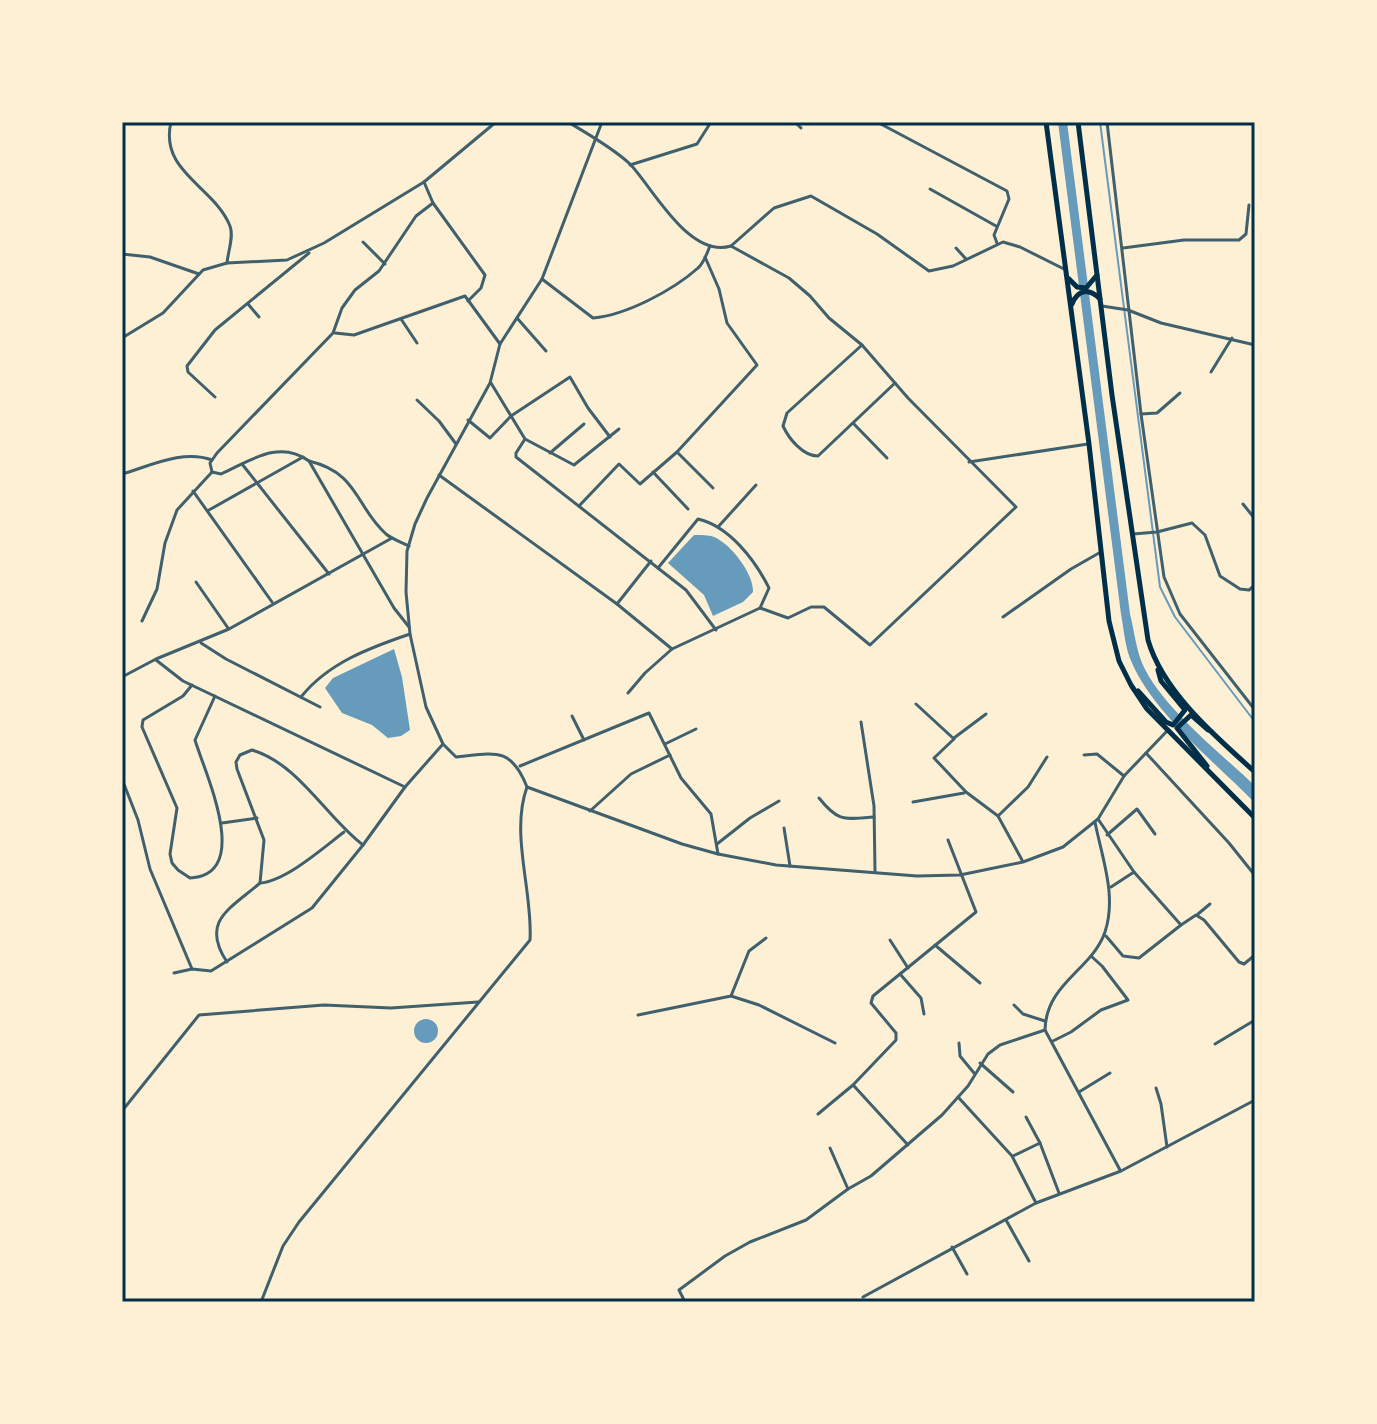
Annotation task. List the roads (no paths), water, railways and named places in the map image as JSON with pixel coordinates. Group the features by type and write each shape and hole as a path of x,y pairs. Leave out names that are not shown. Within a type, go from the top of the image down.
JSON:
{"main road":[{"path":"1046,122 1114,646 1131,685 1167,731 1255,818"},
{"path":"1078,122 1144,620 1161,681 1187,714 1255,772"},
{"path":"1067,273 1073,284 1086,288 1097,274"},
{"path":"1071,307 1082,292 1091,291 1100,300"},
{"path":"1157,667 1185,703 1241,760"},
{"path":"1131,685 1166,722 1175,726 1217,779"},
{"path":"1175,726 1187,714"}],"street":[{"path":"171,122 167,137 174,159 230,226 232,237 227,263"},
{"path":"122,338 163,313 199,274 227,263 287,260 315,248 424,182 496,122"},
{"path":"568,122 630,165 680,226 711,245 731,246 774,208 811,196 877,234 929,271 953,266 997,243 1012,243 1067,273"},
{"path":"261,1302 283,1246 299,1222 530,940 522,846 523,797 527,787 519,766 498,754 456,757 443,744 426,707 410,634 406,592 409,546 415,524 439,475 490,383 500,344 542,279 602,122"},
{"path":"630,165 697,144 711,122"},
{"path":"795,122 801,128"},
{"path":"877,122 1007,191 1009,199 994,235 997,243"},
{"path":"1107,122 1155,532 1164,577 1180,614 1255,710"},
{"path":"424,182 433,203 485,275 481,288 468,301"},
{"path":"930,189 997,226"},
{"path":"142,621 157,589 171,523 177,510 212,472 212,460 333,333 342,308 355,290 379,271 416,216 433,203"},
{"path":"1123,248 1184,240 1239,240 1246,234 1249,205"},
{"path":"363,242 385,264"},
{"path":"542,279 593,318 642,305 700,267 711,245"},
{"path":"731,246 789,278 829,318 862,345 969,462 1016,507 870,645 824,607 811,607 788,618 760,608"},
{"path":"215,397 188,372 187,366 215,330 315,248"},
{"path":"956,248 966,259"},
{"path":"122,254 150,257 199,274"},
{"path":"579,506 619,464 640,484 677,452 757,365 727,323 719,289 705,257"},
{"path":"333,333 354,335 465,296 500,344"},
{"path":"1100,300 1161,323 1255,345"},
{"path":"248,304 259,317"},
{"path":"517,318 546,351"},
{"path":"401,319 417,343"},
{"path":"1211,372 1232,338"},
{"path":"862,345 787,413 783,426 797,445 815,457 895,383"},
{"path":"468,420 489,439 511,416 570,377 610,437"},
{"path":"490,383 525,439 574,465 619,429"},
{"path":"1141,414 1157,413 1180,393"},
{"path":"417,400 439,421 456,444"},
{"path":"853,423 887,458"},
{"path":"550,453 584,424"},
{"path":"525,439 516,457 686,590 716,630"},
{"path":"969,462 1089,444"},
{"path":"212,472 221,474 278,450 293,452 331,469 351,485 392,538 409,546"},
{"path":"677,452 713,488"},
{"path":"122,474 192,455 212,460"},
{"path":"208,511 303,457"},
{"path":"309,461 394,608 409,627"},
{"path":"242,464 329,574"},
{"path":"653,472 688,509"},
{"path":"439,475 617,604 672,649"},
{"path":"718,527 756,485"},
{"path":"193,491 273,603"},
{"path":"1243,504 1255,519"},
{"path":"628,693 672,649 760,608 769,588 761,572 742,549 714,523 698,519 658,568"},
{"path":"1133,534 1192,523 1205,535 1220,576 1240,589 1249,590 1255,585"},
{"path":"122,677 156,659 229,629 392,538"},
{"path":"1003,617 1071,569 1101,552"},
{"path":"617,604 651,561"},
{"path":"196,582 229,629"},
{"path":"300,697 323,672 374,646 410,634"},
{"path":"201,643 320,707"},
{"path":"156,659 168,671 192,685 405,787"},
{"path":"192,685 183,696 143,720 142,727 177,808 170,854 178,870 190,878 204,875 212,868 219,858 222,843 222,823 195,740 215,696"},
{"path":"916,704 954,739"},
{"path":"519,766 649,713 681,778 708,807 718,854"},
{"path":"986,714 934,758 966,792 998,816 1023,862"},
{"path":"572,716 584,740"},
{"path":"861,722 874,817 875,871"},
{"path":"665,744 696,729"},
{"path":"527,787 682,844 718,854 790,866 917,876 960,875 1023,862 1063,847 1097,821 1124,776 1167,731"},
{"path":"174,973 192,969 211,971 312,908 405,787 443,744"},
{"path":"260,883 264,840 236,762 246,750 259,752 297,780 345,831 363,845"},
{"path":"1146,753 1254,873"},
{"path":"1084,755 1097,754 1124,776"},
{"path":"590,811 631,774 670,755"},
{"path":"998,816 1028,787 1047,757"},
{"path":"122,779 138,820 150,869 192,969"},
{"path":"913,802 966,792"},
{"path":"819,798 830,813 840,819 874,817"},
{"path":"716,844 779,801"},
{"path":"1107,835 1137,809 1155,834"},
{"path":"222,823 257,818"},
{"path":"1097,821 1134,872 1181,925"},
{"path":"1097,821 1109,888 1110,910 1105,934 1091,956 1054,997 1045,1030 1121,1171"},
{"path":"784,828 790,866"},
{"path":"227,962 214,937 227,912 260,883 270,882 345,831"},
{"path":"818,1114 853,1085 896,1040 896,1033 871,1003 873,996 976,912 948,840"},
{"path":"1109,888 1134,872"},
{"path":"1105,934 1123,956 1139,958 1210,904"},
{"path":"1196,915 1204,920 1239,962 1244,964 1255,955"},
{"path":"731,996 749,951 766,938"},
{"path":"890,940 908,968"},
{"path":"935,945 980,983"},
{"path":"1053,1041 1101,1010 1128,1000 1091,956"},
{"path":"900,974 921,998 924,1014"},
{"path":"638,1015 731,996 759,1005 835,1043"},
{"path":"122,1111 199,1015 324,1005 391,1008 478,1002"},
{"path":"1014,1005 1023,1014 1045,1021"},
{"path":"1215,1044 1255,1020"},
{"path":"685,1302 679,1290 725,1256 750,1242 806,1220 878,1171 958,1097 980,1063 1000,1045 1045,1030"},
{"path":"959,1043 958,1053 975,1074"},
{"path":"980,1063 1013,1092"},
{"path":"1079,1092 1110,1073"},
{"path":"853,1085 908,1145"},
{"path":"1156,1088 1167,1147"},
{"path":"958,1097 1012,1156 1036,1203"},
{"path":"863,1297 1036,1203 1121,1171 1255,1100"},
{"path":"1026,1117 1040,1143 1059,1193"},
{"path":"1012,1156 1040,1143"},
{"path":"830,1148 848,1189"},
{"path":"1006,1220 1029,1261"},
{"path":"952,1247 967,1274"}],"water":[{"path":"1058,122 1067,122 1130,614 1138,651 1151,680 1163,696 1255,786 1255,803 1170,719 1142,682 1128,652"},
{"path":"694,535 714,537 727,546 746,569 752,585 753,592 743,602 713,616 704,595 668,563"},
{"path":"394,649 402,677 410,730 401,736 388,738 372,725 342,713 325,688 333,678"},
{"path":"426,1019 435,1022 438,1031 435,1040 426,1043 417,1040 414,1031 417,1022"}],"waterway":[{"path":"1100,122 1160,587 1175,617 1255,722"}]}
